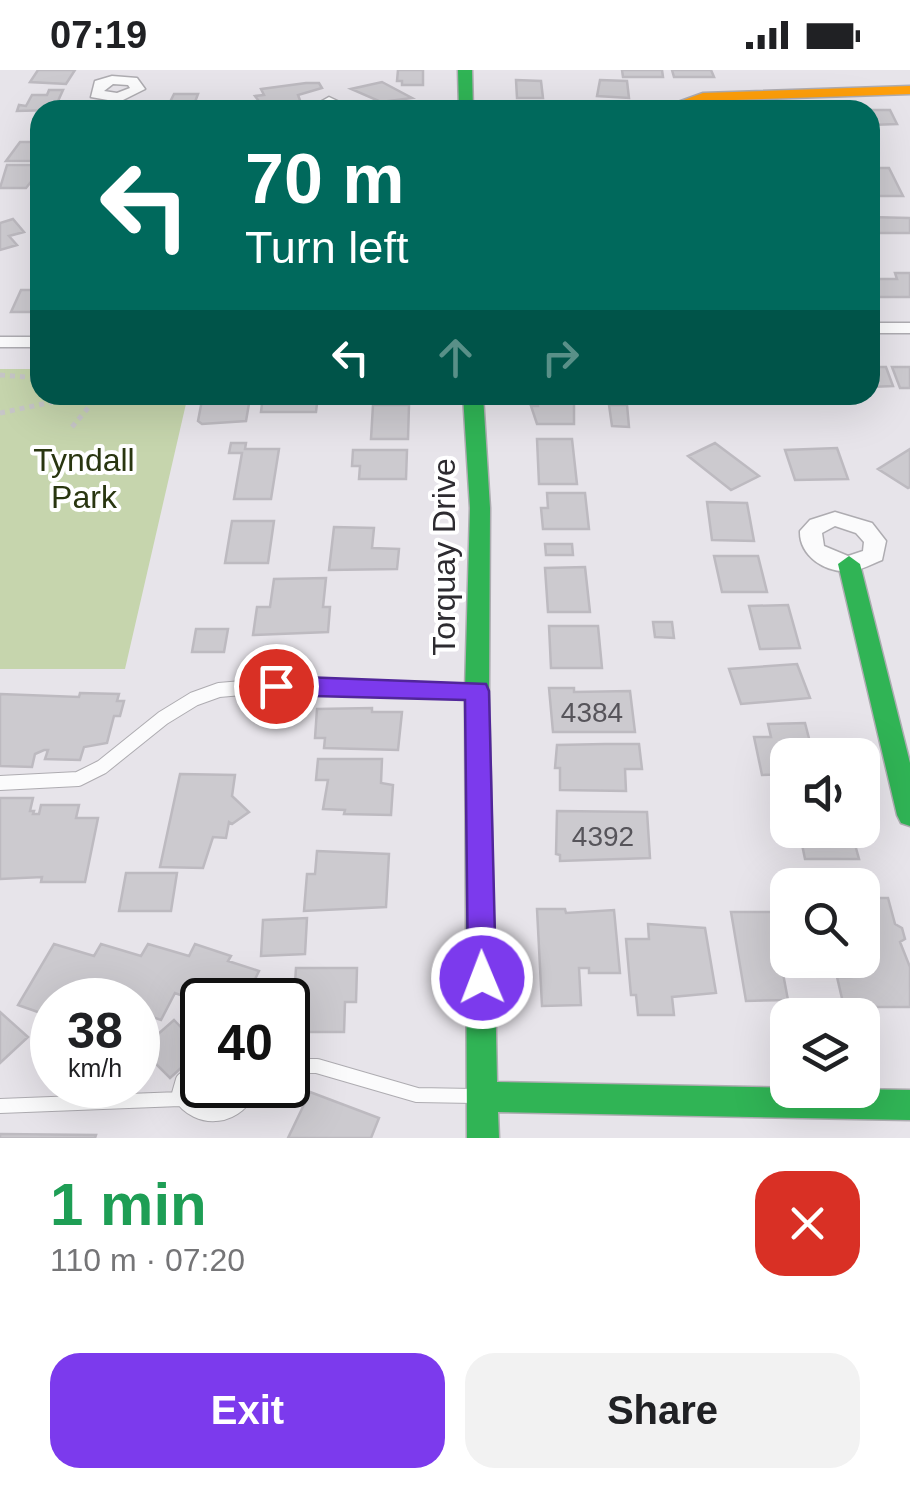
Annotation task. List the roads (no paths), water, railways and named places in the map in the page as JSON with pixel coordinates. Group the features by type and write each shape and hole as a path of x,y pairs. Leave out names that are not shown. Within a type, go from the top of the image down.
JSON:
{"street":[{"path":"466,70 466,100"},
{"path":"691,100 703,96 819,90 910,90"},
{"path":"880,328 910,328"},
{"path":"0,342 30,342"},
{"name":"Torquay Drive","path":"475,405 480,508 477,691 483,1138"},
{"path":"849,564 910,814"},
{"path":"483,1096 910,1106"}],"lane":[{"path":"0,784 78,779 102,767 178,708 220,690 276,686 477,691"},
{"path":"310,1066 417,1095 483,1096"},
{"path":"0,1106 180,1099"},
{"path":"182,1108 199,1126 223,1126 245,1108"}],"park label":[{"name":"Tyndall Park","path":"84,478"}]}
